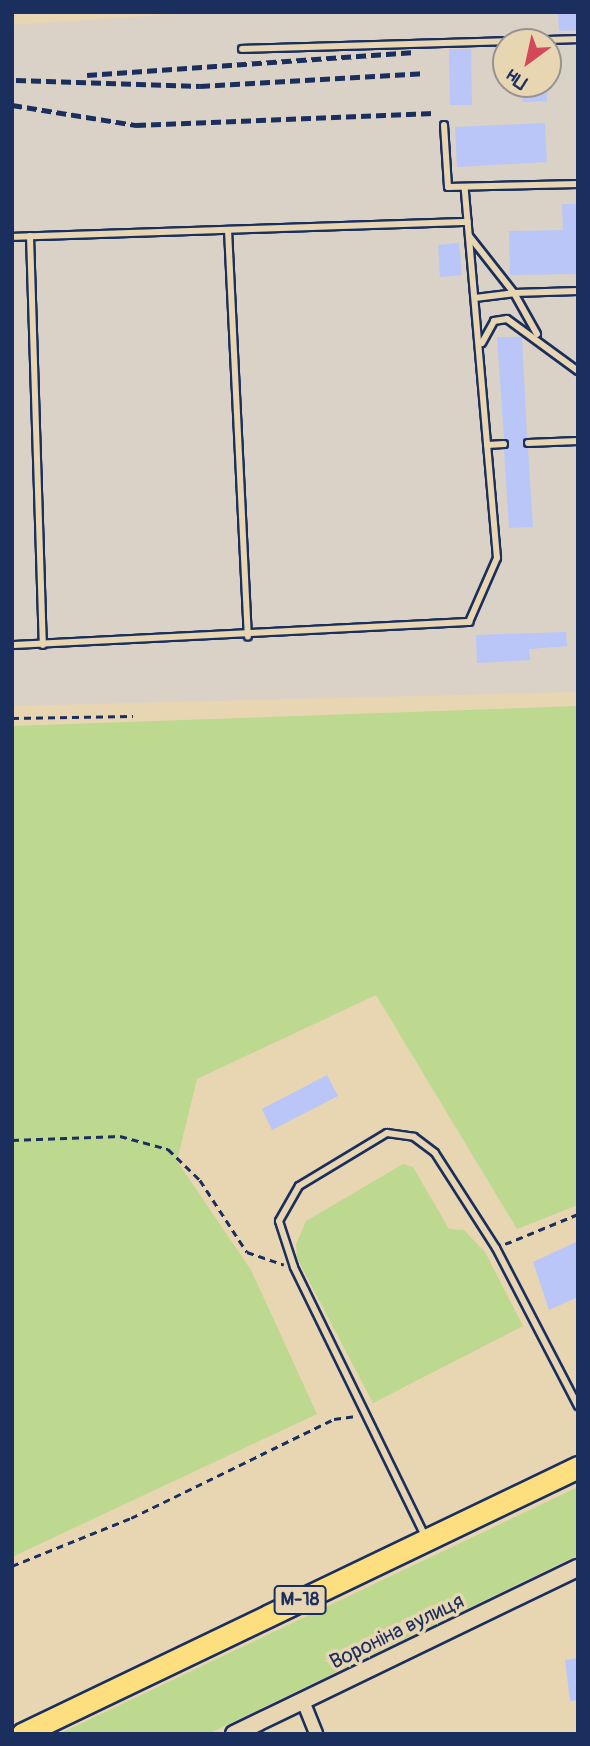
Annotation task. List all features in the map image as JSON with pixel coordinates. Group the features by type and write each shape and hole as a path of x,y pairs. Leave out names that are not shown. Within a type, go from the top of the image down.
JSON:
{"highway":[{"name":"М-18","path":"22,1734 578,1466"}],"street":[{"name":"Вороніна вулиця","path":"234,1734 578,1568"},
{"path":"303,1701 316,1734"}],"lane":[{"path":"242,49 578,39"},
{"path":"444,125 446,182 465,189 578,184"},
{"path":"12,645 248,636 469,622 497,558 465,189"},
{"path":"12,237 468,222"},
{"path":"228,230 248,636"},
{"path":"30,236 43,645"},
{"path":"469,236 514,293 538,336"},
{"path":"475,299 514,293 578,291"},
{"path":"480,348 494,321 507,319 538,336 578,371"},
{"path":"528,443 578,441"},
{"path":"487,444 504,444"},
{"path":"426,1539 294,1267 279,1221 286,1202 299,1186 387,1133 414,1136 435,1153 496,1248 578,1406"}],"path":[{"path":"12,718 133,716"},
{"path":"12,1140 120,1136 168,1149 200,1180 247,1252 294,1267"},
{"path":"496,1248 578,1214"},
{"path":"12,1566 131,1518 334,1419 366,1415"}],"shaded area":[{"path":"208,12 578,12 578,692 12,706 12,25"}],"green space":[{"path":"578,706 578,1205 517,1229 376,995 197,1079 177,1161 251,1270 317,1414 12,1557 12,726"},
{"path":"403,1164 413,1167 449,1229 464,1230 485,1252 523,1326 373,1403 297,1258 296,1244 306,1221"},
{"path":"578,1487 578,1555 208,1734 59,1734"}],"building":[{"path":"558,12 578,12 578,30 562,31 562,28 559,28"},
{"path":"449,49 471,49 472,105 450,105"},
{"path":"523,98 547,98 547,101 523,102"},
{"path":"545,123 547,162 457,167 455,127"},
{"path":"562,204 578,204 578,274 510,275 509,231 563,230"},
{"path":"459,243 462,275 440,277 438,245"},
{"path":"497,337 522,337 527,437 522,444 528,449 533,527 509,528 504,450 510,444 504,438"},
{"path":"566,632 567,646 529,649 530,660 477,663 476,635"},
{"path":"327,1075 338,1096 272,1130 262,1109"},
{"path":"578,1241 578,1297 549,1310 533,1262"},
{"path":"578,1658 578,1700 570,1701 565,1660"}],"railway":[{"path":"87,75 415,52"},
{"path":"16,80 200,86 423,73"},
{"path":"12,105 136,125 434,113"}]}
